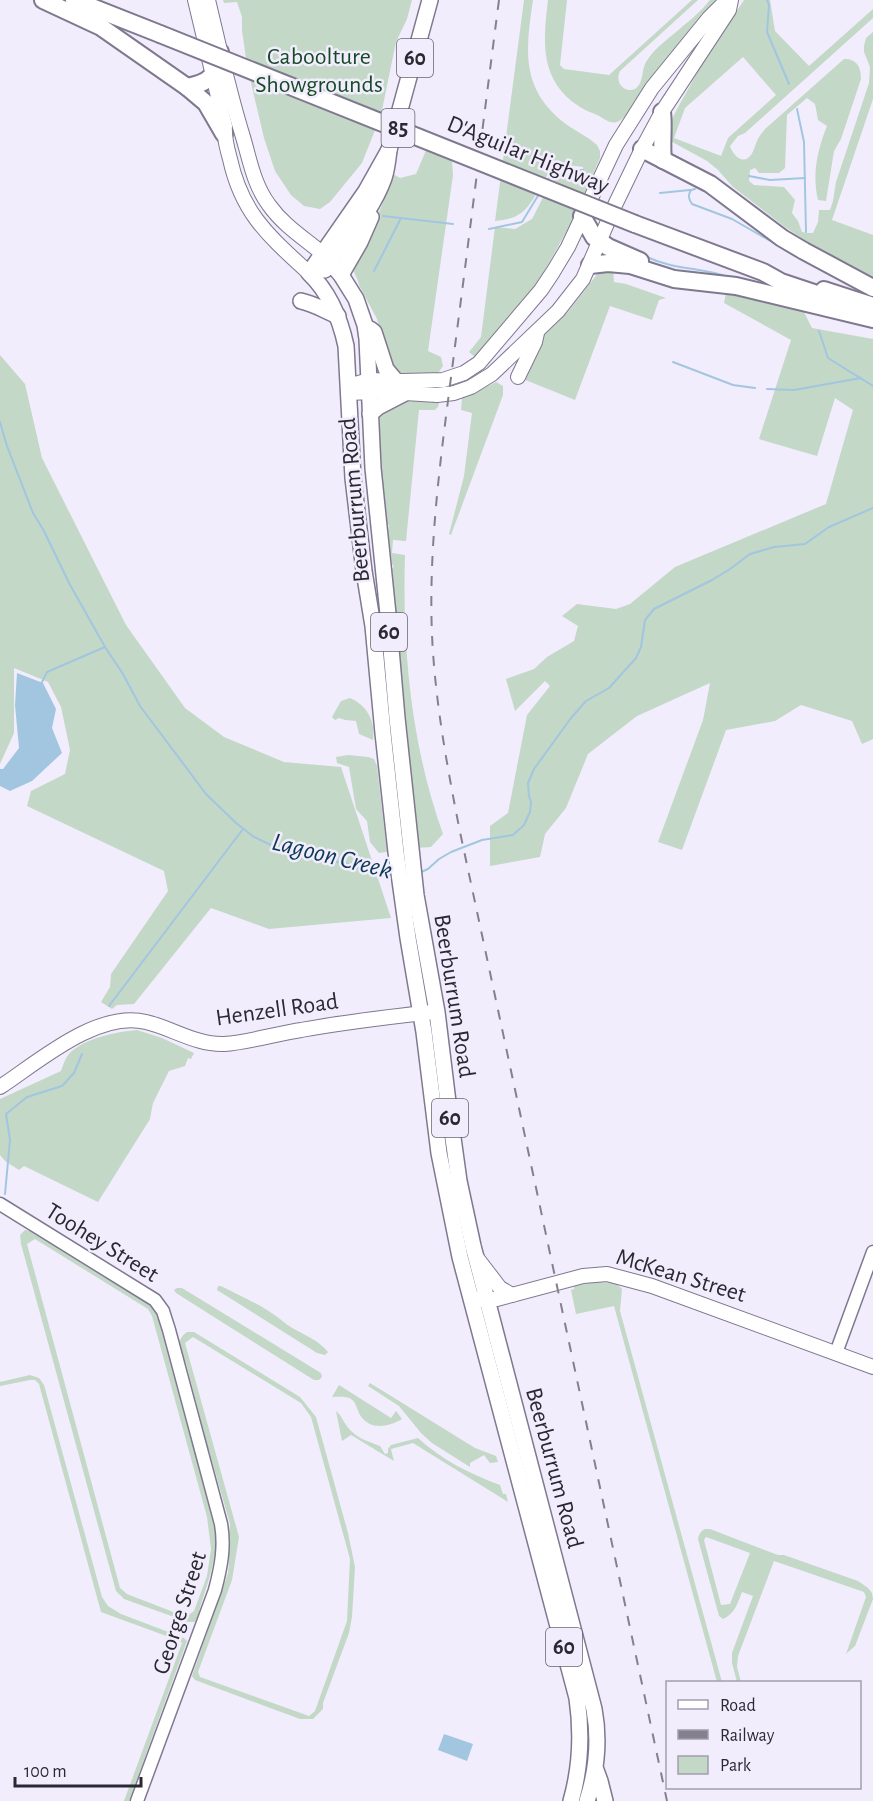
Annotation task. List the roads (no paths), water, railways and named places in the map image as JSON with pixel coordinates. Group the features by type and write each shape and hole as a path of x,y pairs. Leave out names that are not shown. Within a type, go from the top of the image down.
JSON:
{"highway":[{"path":"43,0 101,27 187,87 206,103 224,134"},
{"name":"D'Aguilar Highway","path":"74,0 635,224 763,272 781,282 873,313"},
{"path":"187,87 207,82 213,76 220,52"},
{"path":"662,112 663,160"},
{"path":"642,149 710,184 770,230 798,248 873,288"},
{"path":"582,216 591,234 599,242 642,262 648,270"},
{"path":"590,265 624,264 674,279 736,286 873,319"},
{"name":"D'Aguilar Highway","path":"763,272 783,275 873,306"}],"main road":[{"path":"195,0 235,179 247,206 263,229 314,277"},
{"path":"208,0 234,111 256,182 269,206 286,225 327,258"},
{"name":"60","path":"327,258 374,200 385,175 389,150 430,0"},
{"path":"365,325 374,332 386,369 401,387 437,395 454,393 471,387 492,374 567,302 579,285 642,149 662,112 729,10 729,0"},
{"path":"348,390 369,386 396,391 401,387 443,380 464,373 479,363 548,281 568,247 608,160 652,88 709,18 729,0"},
{"name":"60","path":"314,277 389,150"},
{"name":"60","path":"341,274 360,242 374,210 374,200"},
{"name":"Beerburrum Road","path":"327,258 341,274 356,299 365,325 373,468 396,707 404,851 421,1014 439,1153 450,1215 470,1298 577,1698 580,1756 572,1801"},
{"name":"Beerburrum Road","path":"314,277 338,316 346,346 353,478 373,626 383,733 404,851"},
{"path":"301,301 338,316"},
{"path":"518,377 536,342 537,331"},
{"path":"370,414 401,387"},
{"name":"Beerburrum Road","path":"409,896 437,1012 454,1152 475,1256 592,1697 597,1731 596,1770 587,1801"},
{"name":"Henzell Road","path":"0,1088 74,1038 107,1023 140,1021 199,1041 225,1044 303,1029 437,1012"},
{"path":"475,1256 500,1288 512,1296"},
{"name":"McKean Street","path":"470,1298 486,1300 512,1296 583,1276 613,1276 652,1286 873,1367"},
{"path":"596,1770 605,1801"}],"street":[{"name":"Toohey Street","path":"0,1204 155,1300 163,1311 169,1330"},
{"path":"836,1353 873,1252"},
{"name":"George Street","path":"137,1801 215,1590 221,1569 224,1539 169,1330"}],"water":[{"path":"17,673 43,683 56,709 52,728 62,753 32,781 10,791 0,786 0,769 3,769 19,748 15,705"},
{"path":"444,1734 473,1744 467,1761 438,1750"}],"waterway":[{"path":"767,0 769,5 767,32 789,84"},
{"path":"797,109 804,142 806,232"},
{"path":"547,181 558,172 583,170"},
{"path":"749,176 770,180 805,178"},
{"path":"695,189 691,190 689,195 692,204 732,219 795,255"},
{"path":"660,193 690,190"},
{"path":"489,229 522,222 539,194"},
{"path":"383,216 453,224"},
{"path":"374,271 401,218"},
{"path":"647,257 667,264 728,277"},
{"path":"819,331 828,358 873,386"},
{"path":"673,362 733,385 755,388"},
{"path":"767,389 794,390 861,378"},
{"name":"Lagoon Creek","path":"0,422 33,513 69,583 140,706 206,794 254,837 273,846 348,864 369,872 392,875"},
{"name":"Lagoon Creek","path":"419,873 451,852 482,840 513,835 524,825 530,812 528,783 534,769 586,701 609,688 636,658 641,647 645,620 654,609 712,580 750,554 774,547 805,544 829,527 873,508"},
{"path":"41,684 47,672 105,647"},
{"path":"109,1006 243,829"},
{"path":"5,1194 10,1140 6,1114 27,1097 62,1086 74,1073 82,1054"}],"railway":[{"path":"499,0 437,490 431,599 436,684 446,758 460,832 667,1801"}],"park label":[{"name":"Caboolture Showgrounds","path":"319,71"}]}
